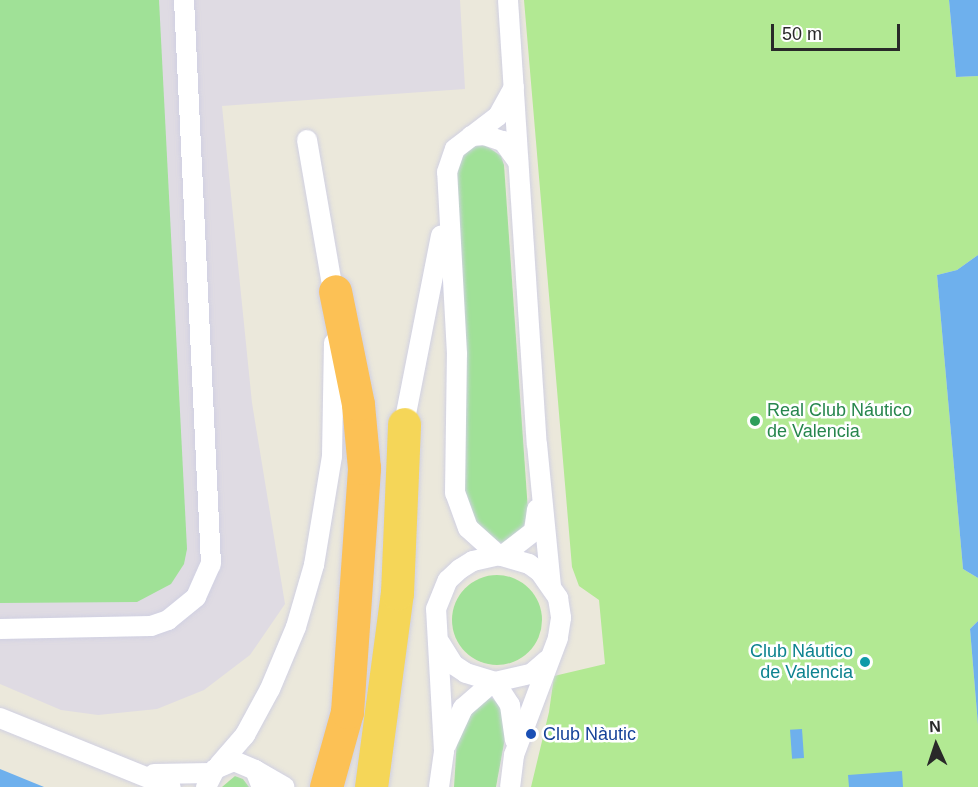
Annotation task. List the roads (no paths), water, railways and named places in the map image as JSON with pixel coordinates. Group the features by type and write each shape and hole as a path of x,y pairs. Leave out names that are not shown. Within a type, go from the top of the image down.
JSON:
{"highway":[{"path":"326,787 347,712 364,468 358,404 335,291"},
{"path":"371,787 397,593 404,424"}],"street":[{"path":"0,629 151,626 168,620 196,597 211,564 184,0"},
{"path":"508,0 537,444 552,586 561,618 551,655 514,755"},
{"path":"515,82 506,107 454,149 447,163 457,354 455,494 468,528 500,556 529,564 552,586"},
{"path":"471,136 484,135 503,141 516,154 520,166"},
{"path":"212,775 245,735 270,689 296,627 314,566 332,456 335,291 308,140"},
{"path":"404,424 437,269 447,189"},
{"path":"439,787 444,751 436,609 448,580 473,561 500,556 529,538 537,522 537,444"},
{"path":"439,641 454,665 494,682 514,718 514,755 510,787"},
{"path":"444,751 463,708 494,682 531,674 551,655"},
{"path":"0,718 171,787"},
{"path":"136,772 174,776 212,775 242,762 259,778 285,787"}],"water":[{"path":"949,0 978,0 978,76 956,77"},
{"path":"978,255 978,578 963,569 937,275 957,270"},
{"path":"978,621 978,725 970,629"},
{"path":"802,729 804,758 792,759 790,730"},
{"path":"0,769 44,787 0,787"},
{"path":"902,771 903,787 849,787 848,775"}],"place":[{"name":"Real Club Náutico de Valencia","path":"755,421"},
{"name":"Club Náutico de Valencia","path":"865,662"},
{"name":"Club Nàutic","path":"531,734"}]}
